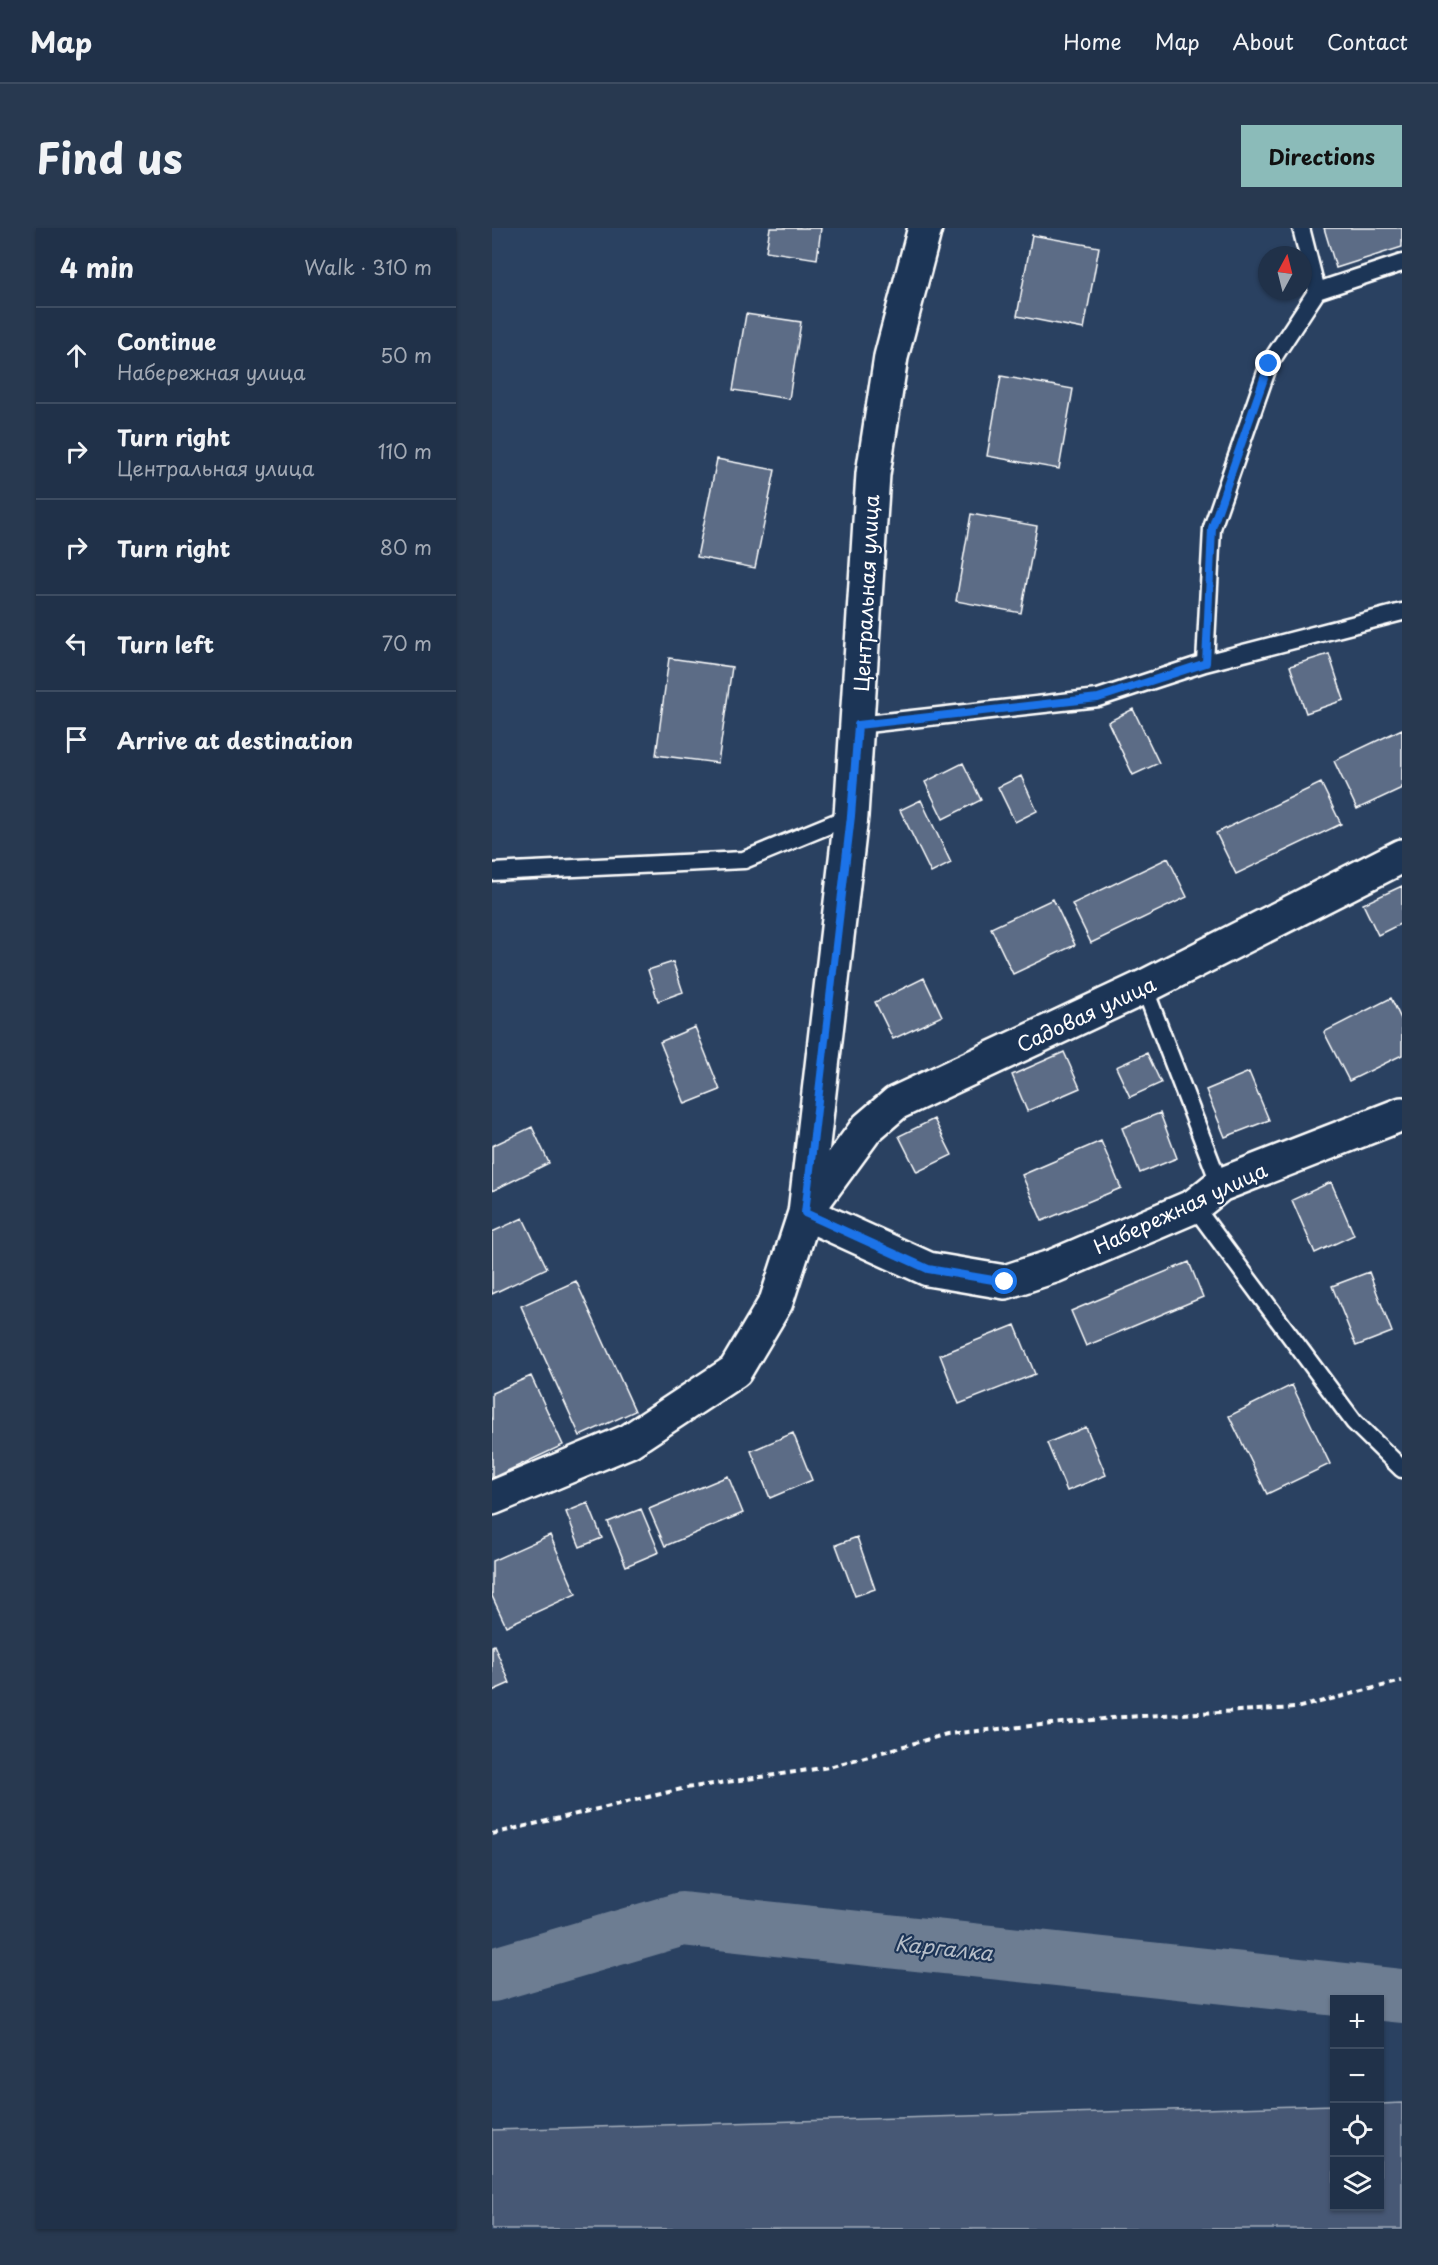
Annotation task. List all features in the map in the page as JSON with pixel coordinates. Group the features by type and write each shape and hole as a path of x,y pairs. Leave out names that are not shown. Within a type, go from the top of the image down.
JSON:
{"street":[{"name":"Центральная улица","path":"805,1213 851,816 873,474 891,357 926,228"},
{"name":"Садовая улица","path":"805,1213 867,1128 896,1103 1144,987 1402,856"},
{"name":"Набережная улица","path":"805,1213 928,1269 1005,1282 1053,1266 1194,1206 1220,1185 1402,1114"},
{"path":"492,1498 629,1440 735,1371 776,1302 805,1213"}],"lane":[{"path":"1301,228 1317,291"},
{"path":"1206,663 1212,528 1269,364 1317,291 1402,263"},
{"path":"858,725 1098,698 1206,663 1402,612"},
{"path":"492,872 744,860 851,816"},
{"path":"1144,987 1220,1185"},
{"path":"1194,1206 1354,1422 1402,1469"}],"path":[{"path":"492,1834 686,1788 829,1767 947,1734 1124,1717 1296,1708 1402,1681"}],"shaded area":[{"path":"1402,2103 1402,2229 492,2229 492,2130 1330,2105 1330,2211 1384,2211 1384,2104"}],"building":[{"path":"770,228 821,228 817,259 766,251"},
{"path":"1324,228 1402,228 1402,247 1336,268"},
{"path":"1032,235 1099,247 1084,329 1017,316"},
{"path":"746,314 801,322 789,399 733,390"},
{"path":"1001,376 1073,389 1059,469 987,456"},
{"path":"717,459 775,470 755,568 697,557"},
{"path":"971,514 1037,526 1021,613 956,601"},
{"path":"1329,654 1344,700 1306,713 1290,666"},
{"path":"669,658 732,667 718,763 656,755"},
{"path":"1133,709 1159,763 1133,775 1108,722"},
{"path":"1402,729 1402,788 1357,809 1334,761"},
{"path":"963,763 981,800 943,819 925,782"},
{"path":"1021,776 1037,811 1015,822 998,787"},
{"path":"1321,783 1341,824 1236,874 1216,833"},
{"path":"921,800 951,863 931,873 900,810"},
{"path":"1168,858 1187,897 1091,943 1072,904"},
{"path":"1402,886 1402,923 1378,935 1363,904"},
{"path":"1053,899 1075,945 1013,974 991,928"},
{"path":"673,962 683,992 658,1001 648,970"},
{"path":"924,978 942,1016 893,1039 875,1002"},
{"path":"1391,998 1402,1021 1402,1055 1349,1081 1324,1032"},
{"path":"695,1027 720,1090 685,1104 660,1042"},
{"path":"1064,1052 1080,1088 1027,1111 1012,1075"},
{"path":"1147,1053 1161,1083 1130,1097 1116,1067"},
{"path":"1249,1072 1269,1120 1225,1137 1206,1090"},
{"path":"1160,1113 1177,1158 1140,1173 1122,1128"},
{"path":"934,1119 952,1155 917,1172 899,1136"},
{"path":"532,1127 549,1163 492,1191 492,1146"},
{"path":"1101,1141 1121,1188 1042,1221 1022,1175"},
{"path":"1331,1182 1354,1235 1315,1253 1292,1200"},
{"path":"523,1218 547,1268 492,1294 492,1232"},
{"path":"1189,1262 1203,1297 1086,1346 1071,1311"},
{"path":"1369,1272 1392,1332 1356,1346 1332,1286"},
{"path":"576,1281 635,1411 580,1436 521,1306"},
{"path":"1015,1325 1035,1374 959,1404 940,1355"},
{"path":"531,1376 563,1445 492,1478 492,1393"},
{"path":"1292,1385 1330,1464 1267,1494 1229,1416"},
{"path":"1086,1427 1106,1475 1067,1491 1047,1443"},
{"path":"793,1433 812,1480 770,1498 751,1451"},
{"path":"728,1476 743,1513 665,1546 649,1509"},
{"path":"588,1503 602,1538 580,1547 566,1512"},
{"path":"641,1509 659,1552 626,1566 608,1522"},
{"path":"550,1535 576,1594 506,1626 492,1596 492,1561"},
{"path":"857,1537 875,1589 855,1596 836,1545"},
{"path":"494,1645 510,1683 492,1691 492,1646"}],"waterway":[{"name":"Каргалка","path":"492,1975 682,1919 1402,1996"}],"route":[{"path":"1005,1282 928,1269 805,1213 851,816 858,725 1098,698 1206,663 1212,528 1269,364"}]}
